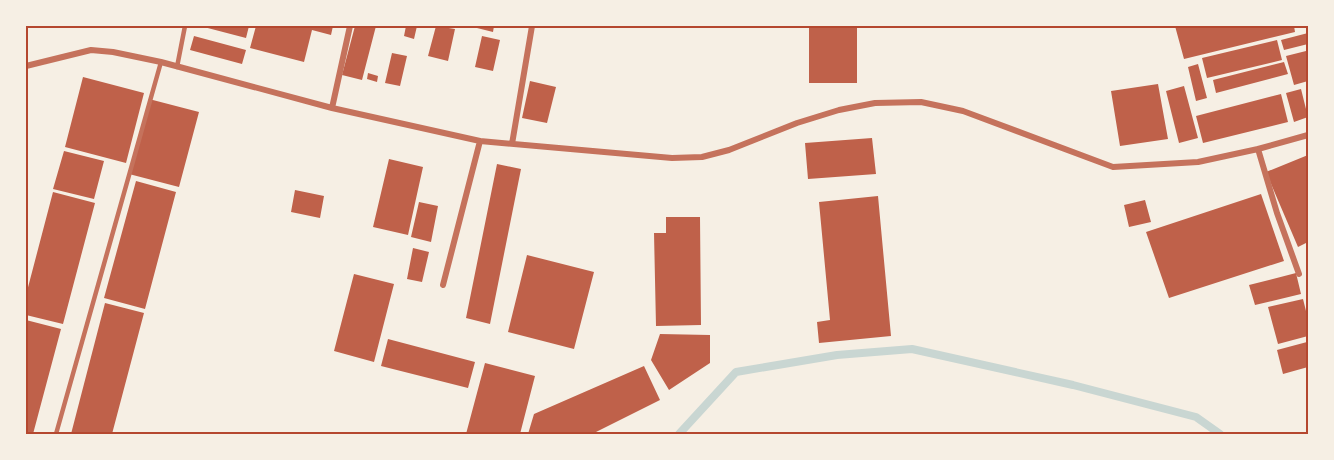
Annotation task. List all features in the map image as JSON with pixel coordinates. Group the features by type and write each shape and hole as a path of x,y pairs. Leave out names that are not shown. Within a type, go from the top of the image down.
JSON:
{"street":[{"path":"332,108 350,26"},
{"path":"512,144 532,26"},
{"path":"26,66 91,50 161,62 332,108 480,141 672,158 702,157 729,150 797,123 839,110 875,103 921,102 963,111 1113,167 1198,162 1308,135"},
{"path":"443,285 480,141"},
{"path":"1258,149 1277,213 1299,274"}],"lane":[{"path":"177,67 185,26"},
{"path":"56,435 161,62"}],"building":[{"path":"200,26 249,26 246,38"},
{"path":"256,26 333,26 331,35 312,30 304,62 250,48"},
{"path":"355,26 376,26 362,80 342,75"},
{"path":"406,26 417,26 414,39 404,36"},
{"path":"436,26 455,29 448,61 428,56"},
{"path":"469,26 494,26 493,32"},
{"path":"809,26 857,26 857,83 809,83"},
{"path":"1175,26 1294,26 1295,32 1184,59"},
{"path":"1308,33 1308,44 1284,50 1281,40"},
{"path":"194,36 246,50 242,64 190,50"},
{"path":"482,36 500,40 493,71 475,67"},
{"path":"1277,40 1282,60 1207,78 1202,58"},
{"path":"1306,51 1308,81 1294,85 1286,56"},
{"path":"392,53 407,56 400,86 385,83"},
{"path":"1284,62 1288,74 1216,93 1213,80"},
{"path":"1198,64 1207,98 1196,101 1188,67"},
{"path":"368,73 378,76 377,82 367,79"},
{"path":"83,77 144,93 126,163 65,147"},
{"path":"530,81 556,87 547,123 522,118"},
{"path":"1158,84 1168,139 1120,146 1111,91"},
{"path":"1184,86 1198,138 1179,143 1166,91"},
{"path":"1301,89 1308,117 1294,122 1286,93"},
{"path":"1281,94 1288,122 1203,143 1196,116"},
{"path":"149,99 199,112 179,187 129,174"},
{"path":"872,138 876,174 808,179 805,143"},
{"path":"64,151 104,161 94,199 53,189"},
{"path":"1308,155 1308,242 1298,247 1266,172"},
{"path":"389,159 423,167 408,235 373,227"},
{"path":"497,164 521,169 490,324 466,318"},
{"path":"136,181 176,192 145,309 104,298"},
{"path":"295,190 324,196 320,218 291,212"},
{"path":"53,192 95,203 63,324 26,315 26,295"},
{"path":"1261,194 1284,261 1169,298 1146,232"},
{"path":"878,196 891,336 819,343 817,322 830,320 819,202"},
{"path":"1145,200 1151,222 1129,227 1124,205"},
{"path":"419,202 438,206 431,242 411,237"},
{"path":"666,217 700,217 701,325 656,326 654,233 666,233"},
{"path":"413,248 429,252 422,282 407,279"},
{"path":"527,255 594,272 574,349 508,332"},
{"path":"1296,273 1301,294 1255,305 1249,285"},
{"path":"354,274 394,284 374,362 334,351"},
{"path":"1303,299 1308,319 1308,336 1278,344 1268,307"},
{"path":"105,303 144,313 112,434 71,434"},
{"path":"26,320 61,329 33,434 26,434"},
{"path":"660,334 710,335 710,363 669,390 651,360"},
{"path":"388,339 475,362 468,388 381,366"},
{"path":"1307,342 1308,367 1283,374 1277,350"},
{"path":"485,363 535,376 520,434 466,434"},
{"path":"644,366 660,400 592,434 528,434 534,414"}],"waterway":[{"path":"679,434 736,372 837,355 912,349 1073,385 1196,417 1220,434"}]}
